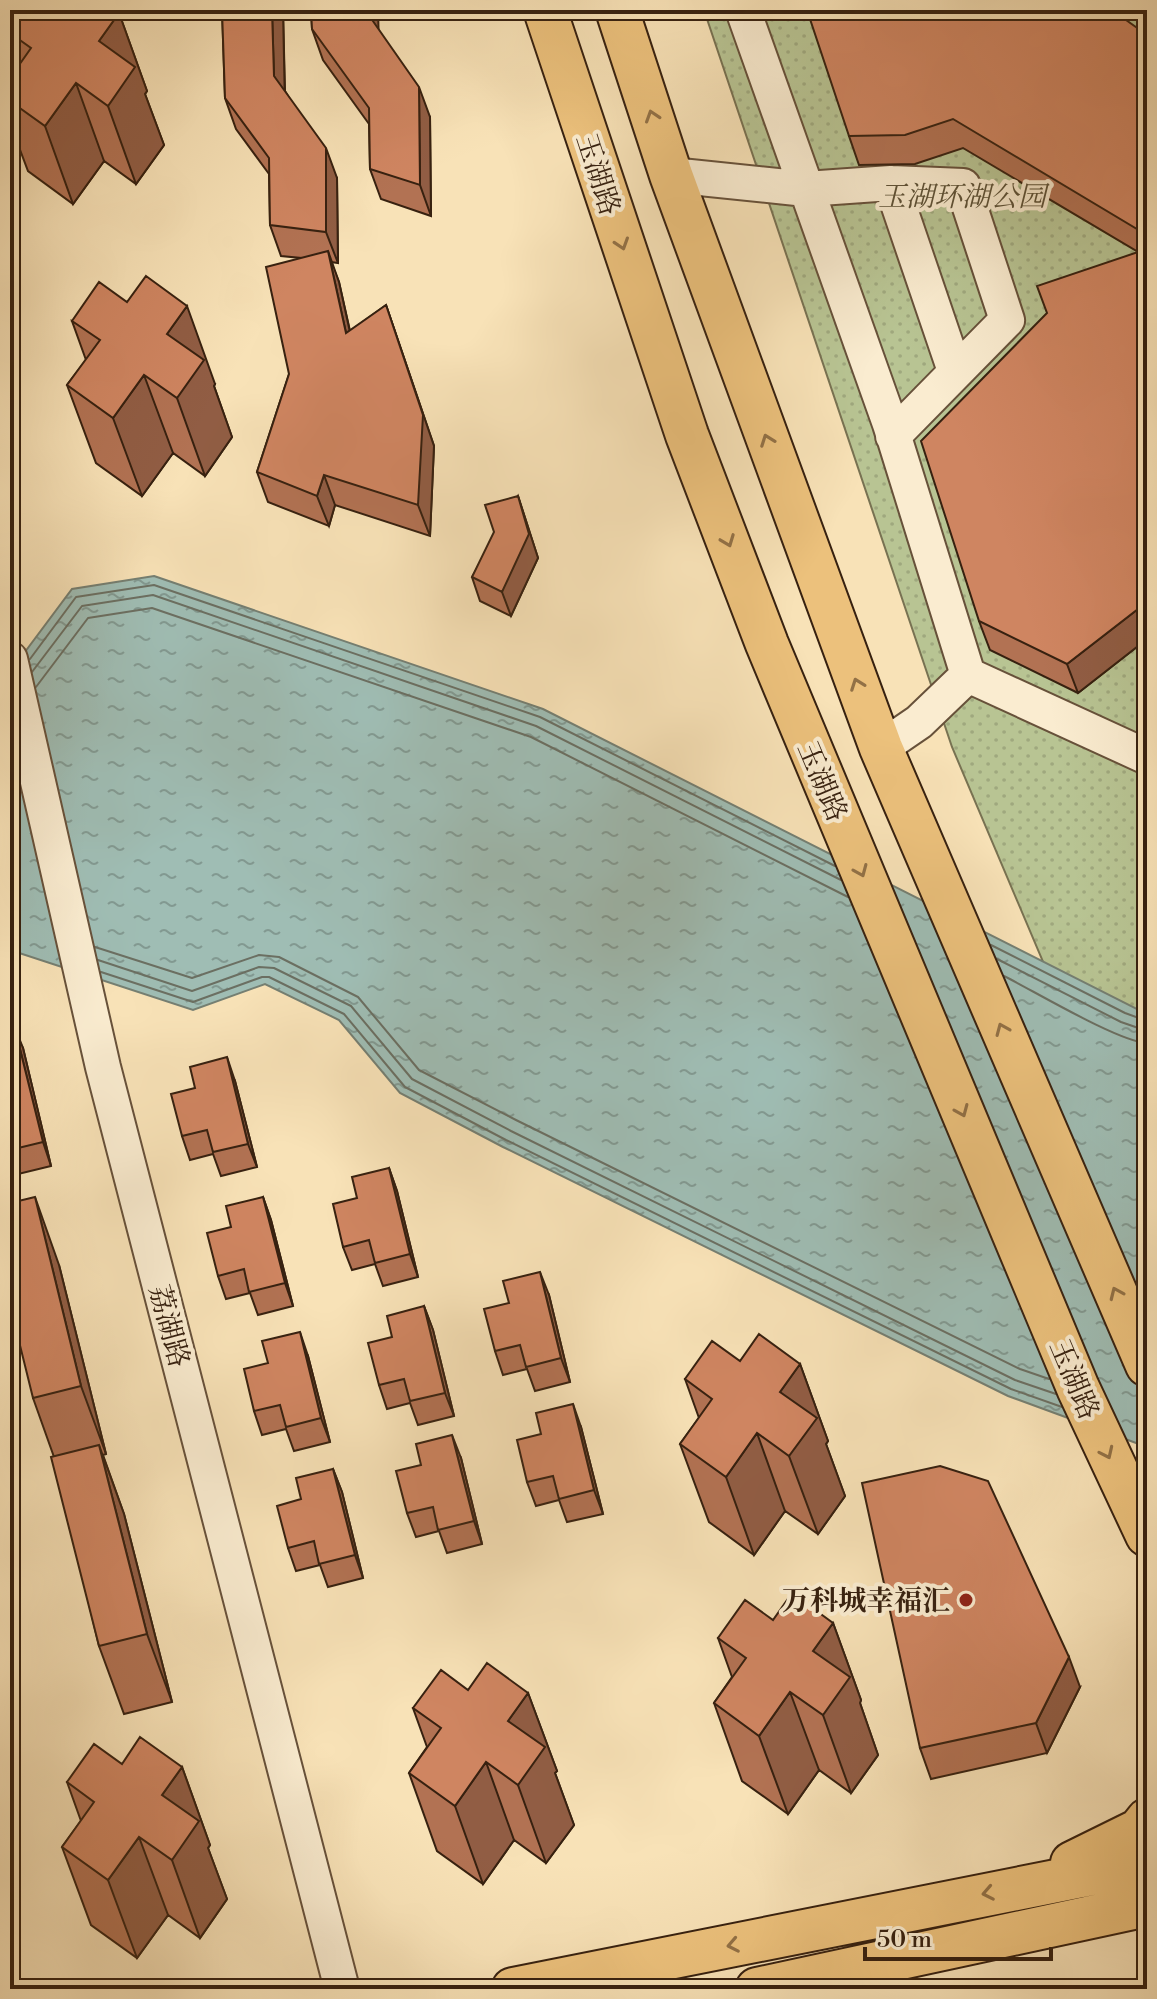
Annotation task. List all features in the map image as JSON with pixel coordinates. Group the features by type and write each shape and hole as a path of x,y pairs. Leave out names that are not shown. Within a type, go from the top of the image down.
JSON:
{"main road":[{"name":"玉湖路","path":"545,10 687,435 767,644 1078,1388 1141,1524"},
{"path":"617,10 671,175 889,765 1147,1365"},
{"path":"1031,1885 1139,1830 1147,1820"},
{"path":"513,1989 1147,1863"},
{"path":"757,1989 1147,1905"},
{"path":"970,1941 1130,1925 1147,1926"}],"street":[{"path":"743,10 893,436 968,675"},
{"path":"671,175 806,189 891,183 963,186 1007,320 893,436"},
{"path":"891,183 955,371"},
{"name":"荔湖路","path":"10,659 103,1067 342,1989"},
{"path":"889,765 919,722 968,675"},
{"path":"968,675 1141,746"}],"green space":[{"name":"玉湖环湖公园","path":"704,10 1147,10 1147,1207 952,747"}],"water":[{"path":"154,576 543,709 1147,1014 1147,1447 1008,1396 400,1093 339,1020 265,984 193,1010 10,950 10,672 72,589"}],"building":[{"path":"17,10 115,10 119,13 99,41 135,67 108,106 76,83 45,126 10,101 10,78 31,48 10,33 10,20"},
{"path":"222,10 272,10 274,76 326,148 326,232 270,225 269,158 225,98"},
{"path":"311,10 368,10 419,87 420,185 370,169 369,108 312,29"},
{"path":"807,10 1112,10 1147,35 1147,235 953,119 905,135 849,136"},
{"path":"1147,249 1147,602 1067,664 979,621 921,441 1047,313 1037,286"},
{"path":"328,251 346,333 386,305 423,415 418,505 324,475 317,496 257,472 289,374 266,267"},
{"path":"146,276 187,306 167,334 204,360 177,398 144,375 113,418 67,385 100,340 72,321 99,282 127,302"},
{"path":"518,496 529,534 502,592 472,577 494,532 485,505"},
{"path":"14,1025 43,1142 10,1150 10,1026"},
{"path":"227,1057 248,1144 213,1152 207,1130 182,1136 171,1094 195,1088 190,1067"},
{"path":"389,1168 410,1254 375,1263 369,1240 343,1247 333,1204 357,1198 352,1177"},
{"path":"35,1197 81,1386 33,1398 10,1305 10,1203"},
{"path":"263,1197 285,1283 249,1292 244,1269 218,1276 207,1233 231,1227 226,1206"},
{"path":"540,1272 561,1358 526,1367 520,1345 495,1351 484,1309 509,1303 503,1281"},
{"path":"424,1306 445,1393 410,1401 404,1379 379,1385 368,1343 392,1337 387,1316"},
{"path":"300,1332 321,1418 286,1427 280,1405 254,1411 244,1369 268,1363 262,1341"},
{"path":"759,1334 800,1364 780,1392 817,1418 789,1456 757,1433 726,1477 680,1444 712,1399 685,1379 712,1341 740,1361"},
{"path":"573,1404 594,1490 559,1499 553,1476 527,1482 517,1440 541,1434 536,1413"},
{"path":"452,1435 474,1521 438,1530 433,1507 407,1513 396,1471 421,1465 416,1444"},
{"path":"99,1445 147,1634 99,1646 51,1457"},
{"name":"万科城幸福汇","path":"940,1466 988,1481 1069,1657 1036,1723 920,1748 862,1483"},
{"path":"333,1469 355,1555 319,1564 314,1541 288,1548 277,1506 301,1499 296,1478"},
{"path":"792,1593 833,1623 813,1651 850,1677 823,1715 790,1692 759,1736 714,1703 746,1658 718,1638 745,1600 773,1620"},
{"path":"487,1663 528,1693 508,1721 545,1747 518,1785 486,1762 455,1806 409,1773 441,1728 413,1708 441,1670 468,1690"},
{"path":"140,1737 182,1767 162,1795 199,1821 172,1860 139,1837 108,1880 62,1847 94,1802 67,1782 94,1744 122,1764"}],"place":[{"name":"万科城幸福汇","path":"966,1600"}]}
